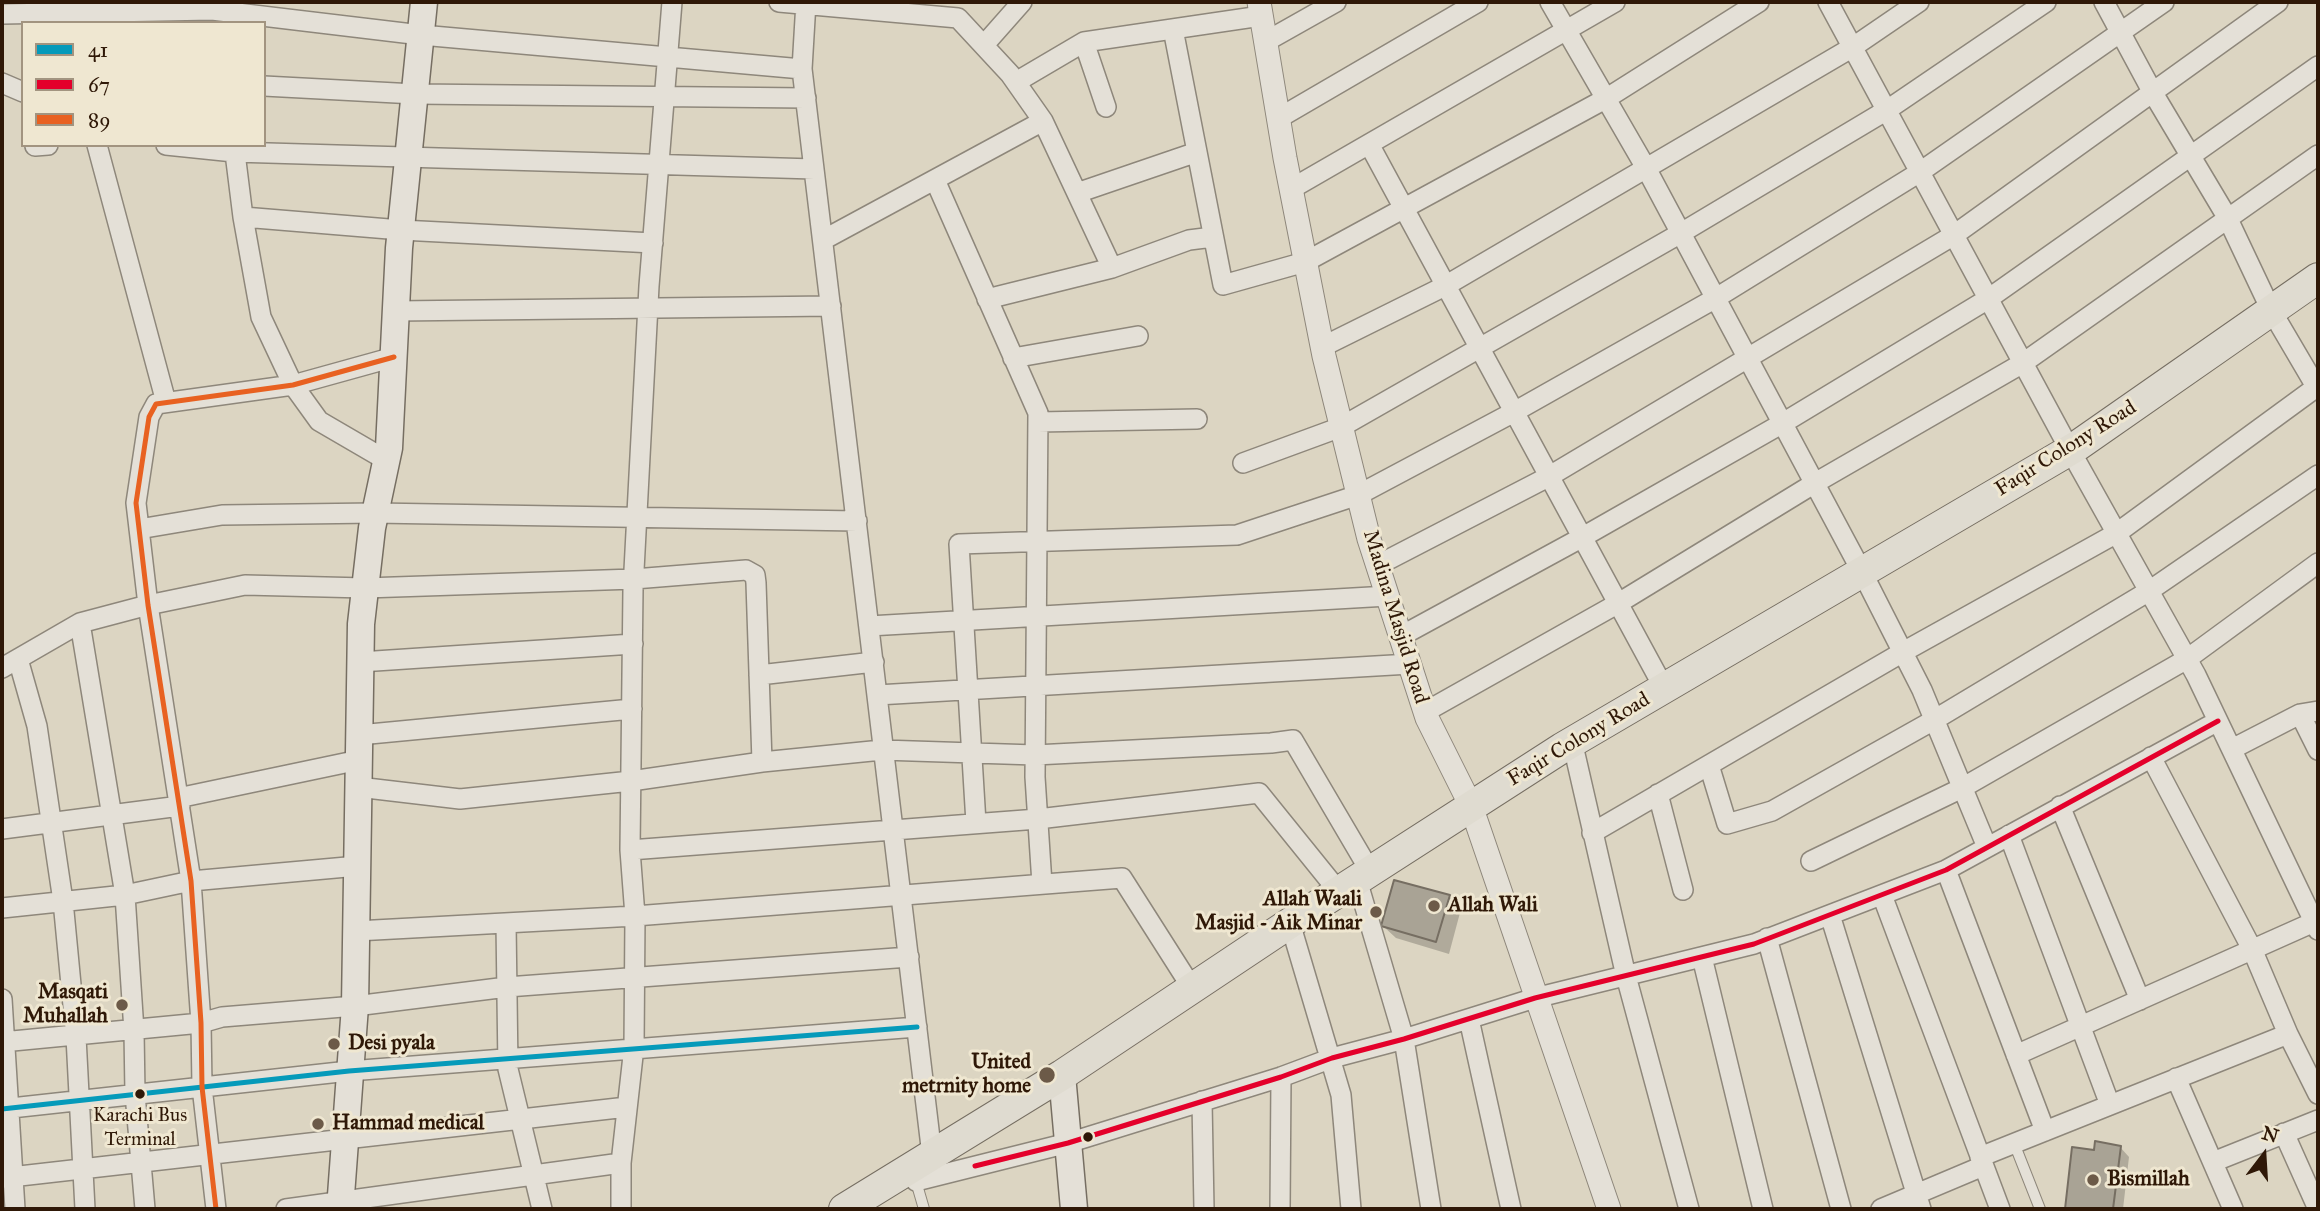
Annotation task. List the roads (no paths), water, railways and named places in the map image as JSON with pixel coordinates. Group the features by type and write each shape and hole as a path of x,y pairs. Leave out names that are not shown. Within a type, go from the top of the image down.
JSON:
{"main road":[{"path":"340,1206 355,1006 361,624 375,513 386,460 401,230 424,2"},
{"name":"Faqir Colony Road","path":"844,1209 920,1168 1290,923 1572,741 2070,450 2318,278"},
{"path":"1062,1075 1074,1209"}],"street":[{"path":"621,1209 621,1163 634,1047 635,916 630,850 634,579 648,308 672,2"},
{"path":"779,2 959,10 1044,121 1112,268"},
{"path":"984,45 1022,2"},
{"path":"1265,42 1336,2"},
{"path":"1279,118 1478,2"},
{"path":"1550,2 1646,168 1862,572 1934,720 1987,847"},
{"path":"1291,189 1615,2"},
{"path":"1174,29 1223,285 1305,262 1607,98 1759,2"},
{"path":"1828,2 2070,450 2187,659 2316,926 2252,949 2016,1055"},
{"path":"1322,347 1445,286 1853,47 1919,2"},
{"path":"1243,463 1341,427 1681,233 1887,110 2046,2"},
{"path":"1592,833 1903,652 2117,533 2318,388 2272,310 2227,217 2153,93 2104,2"},
{"path":"976,824 959,544 1237,535 1358,495 1514,412 1716,298 1920,172 2164,2"},
{"path":"1378,565 1548,477 1954,234 2278,2"},
{"path":"806,3 802,69 917,1027 920,1168 1068,1143 1281,1077 1332,1058 1404,1039 1535,998 1768,939 1946,870 2218,721"},
{"path":"1016,82 1084,42 1174,29 1260,9"},
{"name":"Madina Masjid Road","path":"1260,9 1322,347 1378,565 1425,712 1471,806 1609,1209"},
{"path":"2,14 212,11 421,34 802,69"},
{"path":"1084,42 1106,107"},
{"path":"1401,636 1783,423 1988,299 2318,66"},
{"path":"2,83 21,91"},
{"path":"266,86 415,94 806,98"},
{"path":"823,240 1044,121"},
{"path":"1369,144 1664,688"},
{"path":"97,147 166,402"},
{"path":"200,147 409,157 814,169"},
{"path":"234,149 261,317 293,385 319,421 386,460"},
{"path":"1077,193 1197,152"},
{"path":"1425,712 1617,604 1815,483 2023,363 2318,155"},
{"path":"934,180 1038,413 1035,755 1042,884"},
{"path":"243,217 401,230 653,243"},
{"path":"987,299 1112,268 1189,240 1213,237"},
{"path":"396,311 831,306"},
{"path":"1013,358 1138,336"},
{"path":"216,1209 202,1087 201,1023 191,881 148,605 136,503 149,416 156,404 293,385 394,357"},
{"path":"1038,422 1197,419"},
{"path":"1709,765 1727,824 1772,811 1934,720 2149,591 2318,475"},
{"path":"139,529 222,515 375,513 857,521"},
{"path":"1811,862 1962,788 2187,659 2318,563"},
{"path":"85,1209 76,1037 63,901 37,726 10,663 80,623 148,605 245,585 365,588 634,579 746,570 755,575 762,762"},
{"path":"869,626 1388,596"},
{"path":"80,623 125,895 134,1031 135,1094 145,1209"},
{"path":"360,662 632,644"},
{"path":"760,675 874,662"},
{"path":"877,695 1409,664"},
{"path":"2,829 112,815 179,802 359,748 632,709"},
{"path":"2232,750 2309,712 2318,750"},
{"path":"358,788 460,799 882,750 1035,755 1293,740 1355,881 1404,1039 1431,1209"},
{"path":"1572,741 1626,976 1689,1209"},
{"path":"2151,757 2252,949 2288,1034 2318,1094"},
{"path":"630,850 1038,819 1259,793 1355,881"},
{"path":"1658,794 1683,890"},
{"path":"2060,806 2140,1000"},
{"path":"2009,835 2110,1105"},
{"path":"2,908 125,895 191,881 358,866"},
{"path":"1946,870 2045,1131"},
{"path":"356,931 635,916 1122,878 1192,988"},
{"path":"1882,895 2000,1209"},
{"path":"1830,915 1918,1202"},
{"path":"506,923 508,1059 542,1209"},
{"path":"1290,923 1341,1094 1351,1209"},
{"path":"1768,939 1841,1209"},
{"path":"3,1042 134,1031 201,1023 222,1017 355,1006 507,987 909,957"},
{"path":"1702,957 1763,1209"},
{"path":"2,999 8,1177 15,1209"},
{"path":"1469,1019 1511,1209"},
{"path":"5,1108 349,1071 917,1027"},
{"path":"1881,1209 1918,1202 2014,1143 2288,1034"},
{"path":"1280,1209 1281,1077"},
{"path":"2176,1078 2233,1209"},
{"path":"1202,1101 1204,1209"},
{"path":"8,1177 627,1107"},
{"path":"2213,1162 2318,1120"},
{"path":"2284,1133 2318,1209"},
{"path":"286,1209 340,1206 621,1163"}],"lane":[{"path":"2014,1143 2040,1209"},
{"path":"920,1168 924,1209"}],"place":[{"name":"Allah Wali","path":"1434,906"},
{"name":"Allah Waali Masjid - Aik Minar","path":"1376,912"},
{"name":"Masqati Muhallah","path":"122,1005"},
{"name":"Desi pyala","path":"334,1044"},
{"name":"United metrnity home","path":"1047,1075"},
{"name":"Karachi Bus Terminal","path":"140,1094"},
{"name":"Hammad medical","path":"318,1124"},
{"name":"Bismillah","path":"2093,1180"}]}
